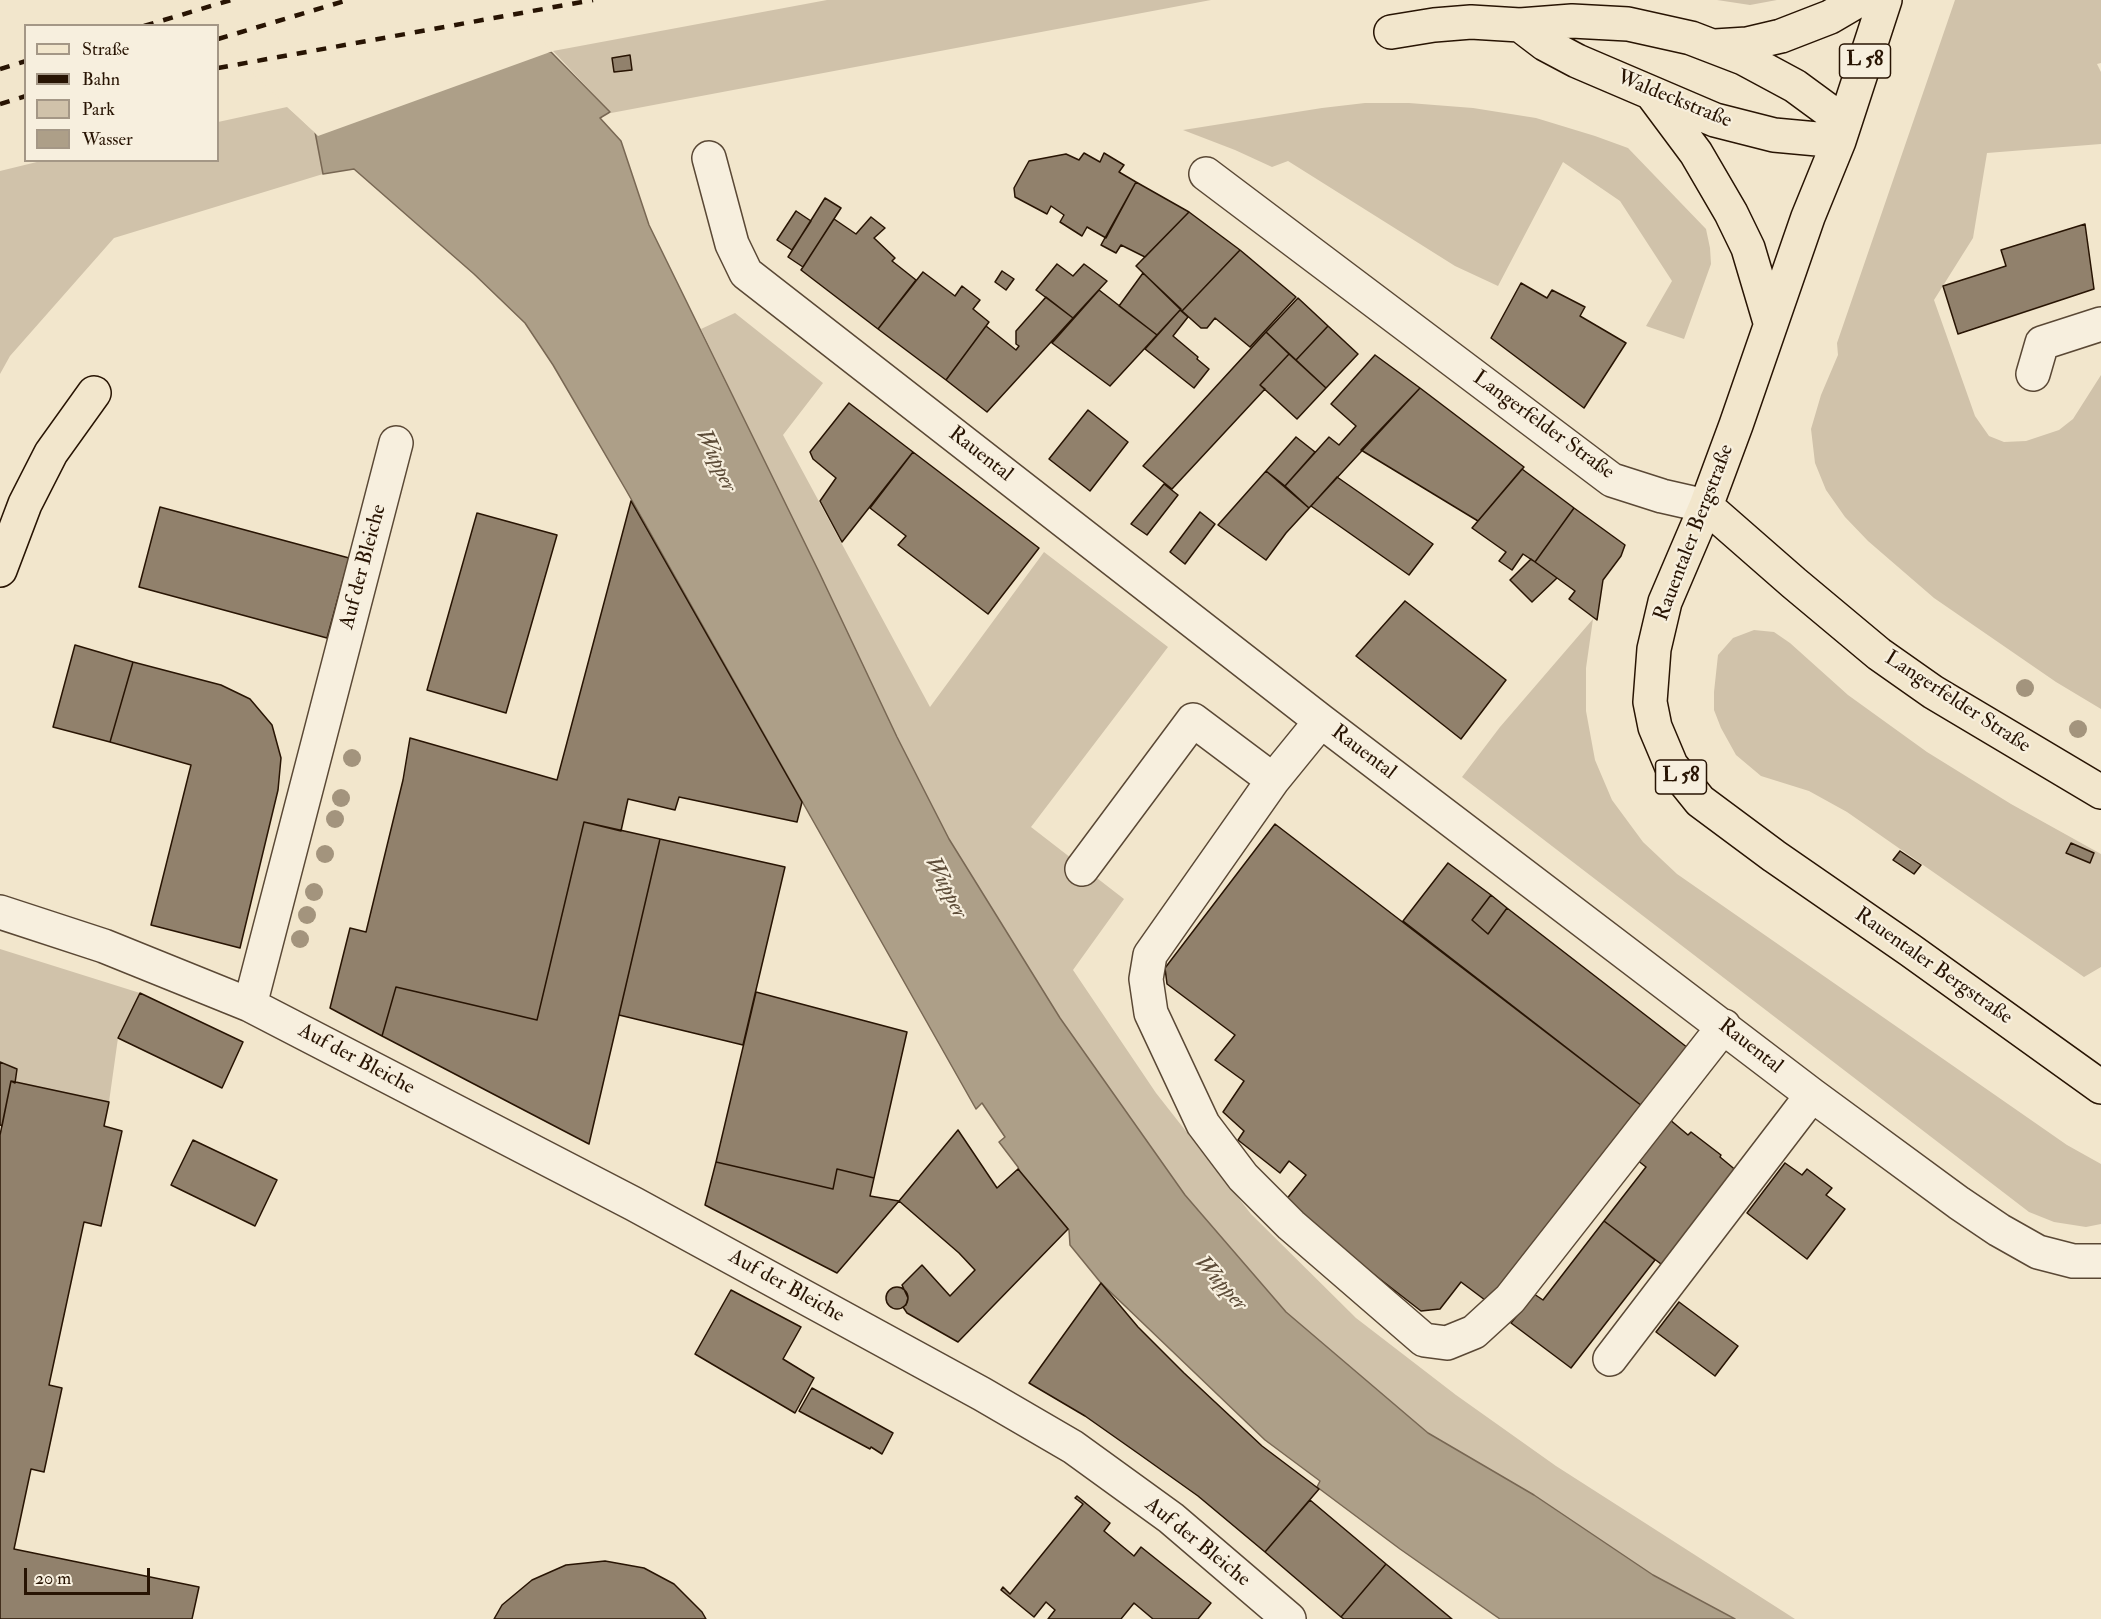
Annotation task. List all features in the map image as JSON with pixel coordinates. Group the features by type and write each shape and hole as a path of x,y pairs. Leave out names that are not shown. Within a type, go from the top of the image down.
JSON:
{"main road":[{"path":"1715,46 1747,44 1781,36 1830,18 1858,0"},
{"name":"Rauentaler Bergstraße","path":"1885,0 1841,131 1770,322 1736,425 1706,506 1665,602 1653,649 1650,702 1655,728 1671,765 1700,801 1774,856 1919,956 2101,1087"},
{"path":"1391,32 1471,22 1520,25 1572,21 1628,24 1691,38 1743,58 1795,86 1841,131"},
{"name":"Waldeckstraße","path":"1520,25 1545,44 1577,61 1715,120 1774,135 1841,131"},
{"path":"1650,91 1696,153 1731,213 1748,248 1770,322"},
{"path":"0,570 25,504 51,453 94,393"},
{"name":"Langerfelder Straße","path":"1706,506 1879,654 1933,692 2101,792"}],"street":[{"name":"Rauental","path":"710,158 732,244 746,273 1321,721 1812,1095 1959,1203 1999,1230 2038,1252 2073,1261 2101,1261"},
{"name":"Langerfelder Straße","path":"1206,174 1612,480 1662,496 1706,506"},
{"path":"2033,374 2042,343 2101,324"},
{"name":"Auf der Bleiche","path":"250,1005 396,443"},
{"path":"1082,869 1193,720 1273,780"},
{"path":"1321,721 1273,780 1150,955 1146,979 1151,1013 1203,1124 1243,1177 1291,1225 1424,1340 1447,1343 1474,1332 1510,1299 1724,1026"},
{"name":"Auf der Bleiche","path":"0,912 104,946 250,1005 634,1204 982,1394 1073,1447 1171,1518 1289,1619"},
{"path":"1610,1359 1812,1095"}],"green space":[{"path":"827,0 1211,0 611,113 553,51"},
{"path":"1717,0 1777,0 1750,5"},
{"path":"1955,0 2101,0 2101,63 2097,64 2101,72 2101,144 1987,153 1973,238 1934,300 1975,416 1989,436 2004,442 2026,441 2059,430 2073,419 2101,375 2101,709 2056,682 1934,598 1868,541 1845,517 1826,490 1815,463 1811,429 1821,395 1838,355 1837,343"},
{"path":"1365,103 1409,103 1473,108 1536,118 1628,148 1706,229 1711,264 1684,339 1646,326 1672,281 1620,201 1563,162 1498,286 1455,266 1288,161 1272,167 1183,130"},
{"path":"287,107 315,132 323,174 114,238 10,356 0,374 0,171 37,162 219,162 219,122"},
{"path":"735,313 823,383 783,435 930,707 1044,552 1168,647 1031,827 1124,899 1073,970 1156,1093 1251,1214 1356,1318 1456,1395 1556,1466 1795,1619 1735,1619 1653,1575 1534,1495 1428,1433 1286,1312 1185,1195 1060,1018 949,839 897,737 701,329"},
{"path":"1593,619 1586,668 1586,711 1595,760 1612,800 1643,842 1677,874 2067,1145 2101,1164 2101,1224 2086,1227 2054,1222 2029,1212 1462,777 1500,727"},
{"path":"1754,630 1774,632 1790,643 1848,695 1927,752 2011,804 2101,854 2101,967 2084,977 1847,812 1809,791 1761,776 1736,755 1714,710 1718,655 1733,638"},
{"path":"0,949 140,993 118,1038 109,1102 15,1083 0,1062"}],"water":[{"name":"Wupper","path":"219,26 551,52 610,112 600,118 621,141 649,225 897,737 949,839 1060,1018 1185,1195 1286,1312 1428,1433 1534,1495 1653,1575 1735,1619 1500,1619 1317,1487 1320,1481 1265,1440 1101,1283 1070,1245 1069,1230 1021,1176 1018,1167 999,1142 1005,1137 982,1103 976,1109 626,490 553,365 525,323 474,274 354,169 323,174 315,132"}],"pier":[{"path":"178,0 499,0 553,51 318,136 219,41 219,24 200,24"}],"building":[{"path":"630,55 632,70 614,72 612,58"},
{"path":"1084,153 1100,162 1104,153 1124,165 1119,172 1136,182 1106,238 1087,227 1082,236 1060,222 1064,215 1051,206 1047,214 1015,197 1014,188 1029,161 1066,154 1079,160"},
{"path":"1136,182 1189,212 1145,257 1121,245 1116,253 1101,245"},
{"path":"825,198 841,208 803,267 788,257"},
{"path":"796,211 811,221 792,250 777,240"},
{"path":"1189,212 1240,250 1182,311 1136,266"},
{"path":"871,217 885,228 874,238 895,258 892,261 916,280 878,329 801,270 834,219 856,234"},
{"path":"2085,224 2094,289 1958,334 1943,286 2006,266 2001,250"},
{"path":"1240,250 1296,297 1250,347 1215,318 1207,328 1201,328 1182,311"},
{"path":"1057,264 1073,276 1084,264 1107,281 1073,318 1036,290"},
{"path":"1002,271 1014,279 1006,290 995,282"},
{"path":"923,272 955,296 962,286 980,300 973,309 989,322 946,380 878,329"},
{"path":"1143,273 1181,309 1157,335 1119,306"},
{"path":"1521,283 1547,298 1552,290 1585,307 1580,316 1626,343 1584,408 1491,338"},
{"path":"1099,290 1157,335 1110,386 1052,343"},
{"path":"1046,297 1073,318 987,412 946,380 986,326 1016,350 1019,346 1016,344 1016,331"},
{"path":"1298,298 1328,326 1296,360 1266,332"},
{"path":"1180,310 1188,317 1173,336 1209,369 1194,388 1145,349"},
{"path":"1328,326 1358,354 1326,388 1296,360"},
{"path":"1266,332 1289,354 1260,385 1265,389 1172,489 1143,466"},
{"path":"1289,354 1326,388 1297,419 1260,385"},
{"path":"1375,355 1420,388 1309,508 1285,486 1329,437 1339,445 1356,426 1331,404"},
{"path":"1420,388 1524,467 1478,521 1361,450"},
{"path":"849,403 913,452 842,542 820,501 836,478 813,459 810,452"},
{"path":"1088,410 1128,442 1090,491 1049,459"},
{"path":"1296,437 1315,452 1285,486 1266,471"},
{"path":"913,452 1039,548 988,614 898,545 906,536 870,508"},
{"path":"1522,469 1574,508 1535,562 1523,554 1512,570 1499,561 1506,552 1472,528"},
{"path":"1266,471 1309,508 1266,560 1218,525"},
{"path":"1337,477 1433,544 1409,575 1311,506"},
{"path":"1164,484 1178,495 1147,535 1131,524"},
{"path":"631,501 802,802 797,822 679,797 675,810 628,799 621,831 584,822 537,1020 396,987 382,1036 330,1008 350,928 366,932 403,780 410,738 557,780"},
{"path":"160,507 349,558 327,638 139,587"},
{"path":"1574,508 1625,545 1621,556 1603,580 1597,620 1569,599 1575,591 1535,562"},
{"path":"1200,512 1215,524 1185,564 1170,552"},
{"path":"477,513 557,535 506,713 427,690"},
{"path":"1531,559 1557,578 1532,602 1510,580"},
{"path":"1405,601 1506,680 1461,739 1356,656"},
{"path":"75,645 133,662 110,742 53,727"},
{"path":"133,662 221,685 250,699 272,725 281,758 278,790 240,948 151,925 191,765 110,742"},
{"path":"584,822 660,839 589,1144 382,1036 396,987 537,1020"},
{"path":"1275,824 1642,1106 1489,1303 1461,1282 1440,1309 1421,1311 1313,1227 1285,1201 1306,1175 1289,1161 1280,1173 1238,1140 1244,1131 1223,1112 1244,1081 1215,1060 1235,1035 1167,984 1165,968"},
{"path":"660,839 785,867 743,1045 619,1015"},
{"path":"2071,843 2094,853 2090,863 2066,853"},
{"path":"1900,851 1921,865 1914,874 1893,860"},
{"path":"1448,863 1491,895 1472,920 1488,934 1507,908 1688,1048 1642,1106 1403,921"},
{"path":"1491,895 1507,908 1488,934 1472,920"},
{"path":"756,992 907,1032 874,1178 837,1169 833,1189 716,1162"},
{"path":"140,993 243,1042 222,1088 118,1038"},
{"path":"0,1062 17,1069 15,1083 11,1081 2,1126 0,1125"},
{"path":"11,1081 109,1102 104,1126 122,1131 101,1226 84,1222 49,1385 62,1388 44,1472 31,1469 14,1549 199,1587 192,1619 0,1619 0,1135"},
{"path":"1669,1119 1688,1135 1691,1132 1721,1155 1720,1157 1738,1172 1665,1267 1604,1221 1646,1167 1637,1160"},
{"path":"958,1130 997,1188 1018,1169 1068,1229 958,1342 907,1313 903,1307 908,1298 902,1285 922,1265 950,1296 975,1270 959,1253 899,1201"},
{"path":"193,1140 277,1180 255,1226 171,1185"},
{"path":"716,1162 833,1189 837,1169 874,1178 870,1196 899,1201 837,1273 705,1205"},
{"path":"1785,1163 1802,1175 1807,1169 1832,1188 1826,1195 1845,1209 1807,1259 1747,1213"},
{"path":"1604,1221 1655,1260 1571,1368 1511,1323 1534,1294 1543,1300"},
{"path":"1101,1283 1138,1327 1184,1373 1262,1446 1319,1489 1265,1552 1198,1496 1085,1416 1029,1383"},
{"path":"897,1287 905,1290 908,1298 905,1306 897,1309 889,1306 886,1298 889,1290"},
{"path":"731,1290 801,1327 783,1359 814,1378 795,1413 695,1354"},
{"path":"1679,1302 1738,1346 1715,1376 1656,1332"},
{"path":"812,1388 893,1433 882,1454 799,1411"},
{"path":"1077,1496 1110,1523 1104,1531 1134,1556 1141,1547 1211,1603 1198,1619 1153,1619 1134,1603 1121,1619 1048,1619 1055,1610 1046,1602 1034,1617 1001,1590 1003,1587 1010,1594 1083,1504 1075,1498"},
{"path":"1310,1500 1386,1564 1341,1617 1265,1552"},
{"path":"605,1561 644,1568 674,1584 706,1619 494,1619 502,1605 532,1580 566,1565"},
{"path":"1386,1564 1452,1619 1344,1619 1341,1617"}],"railway":[{"path":"151,24 231,0"},
{"path":"219,39 348,0"},
{"path":"219,68 593,0"},
{"path":"0,69 24,62"},
{"path":"0,104 24,97"}]}
